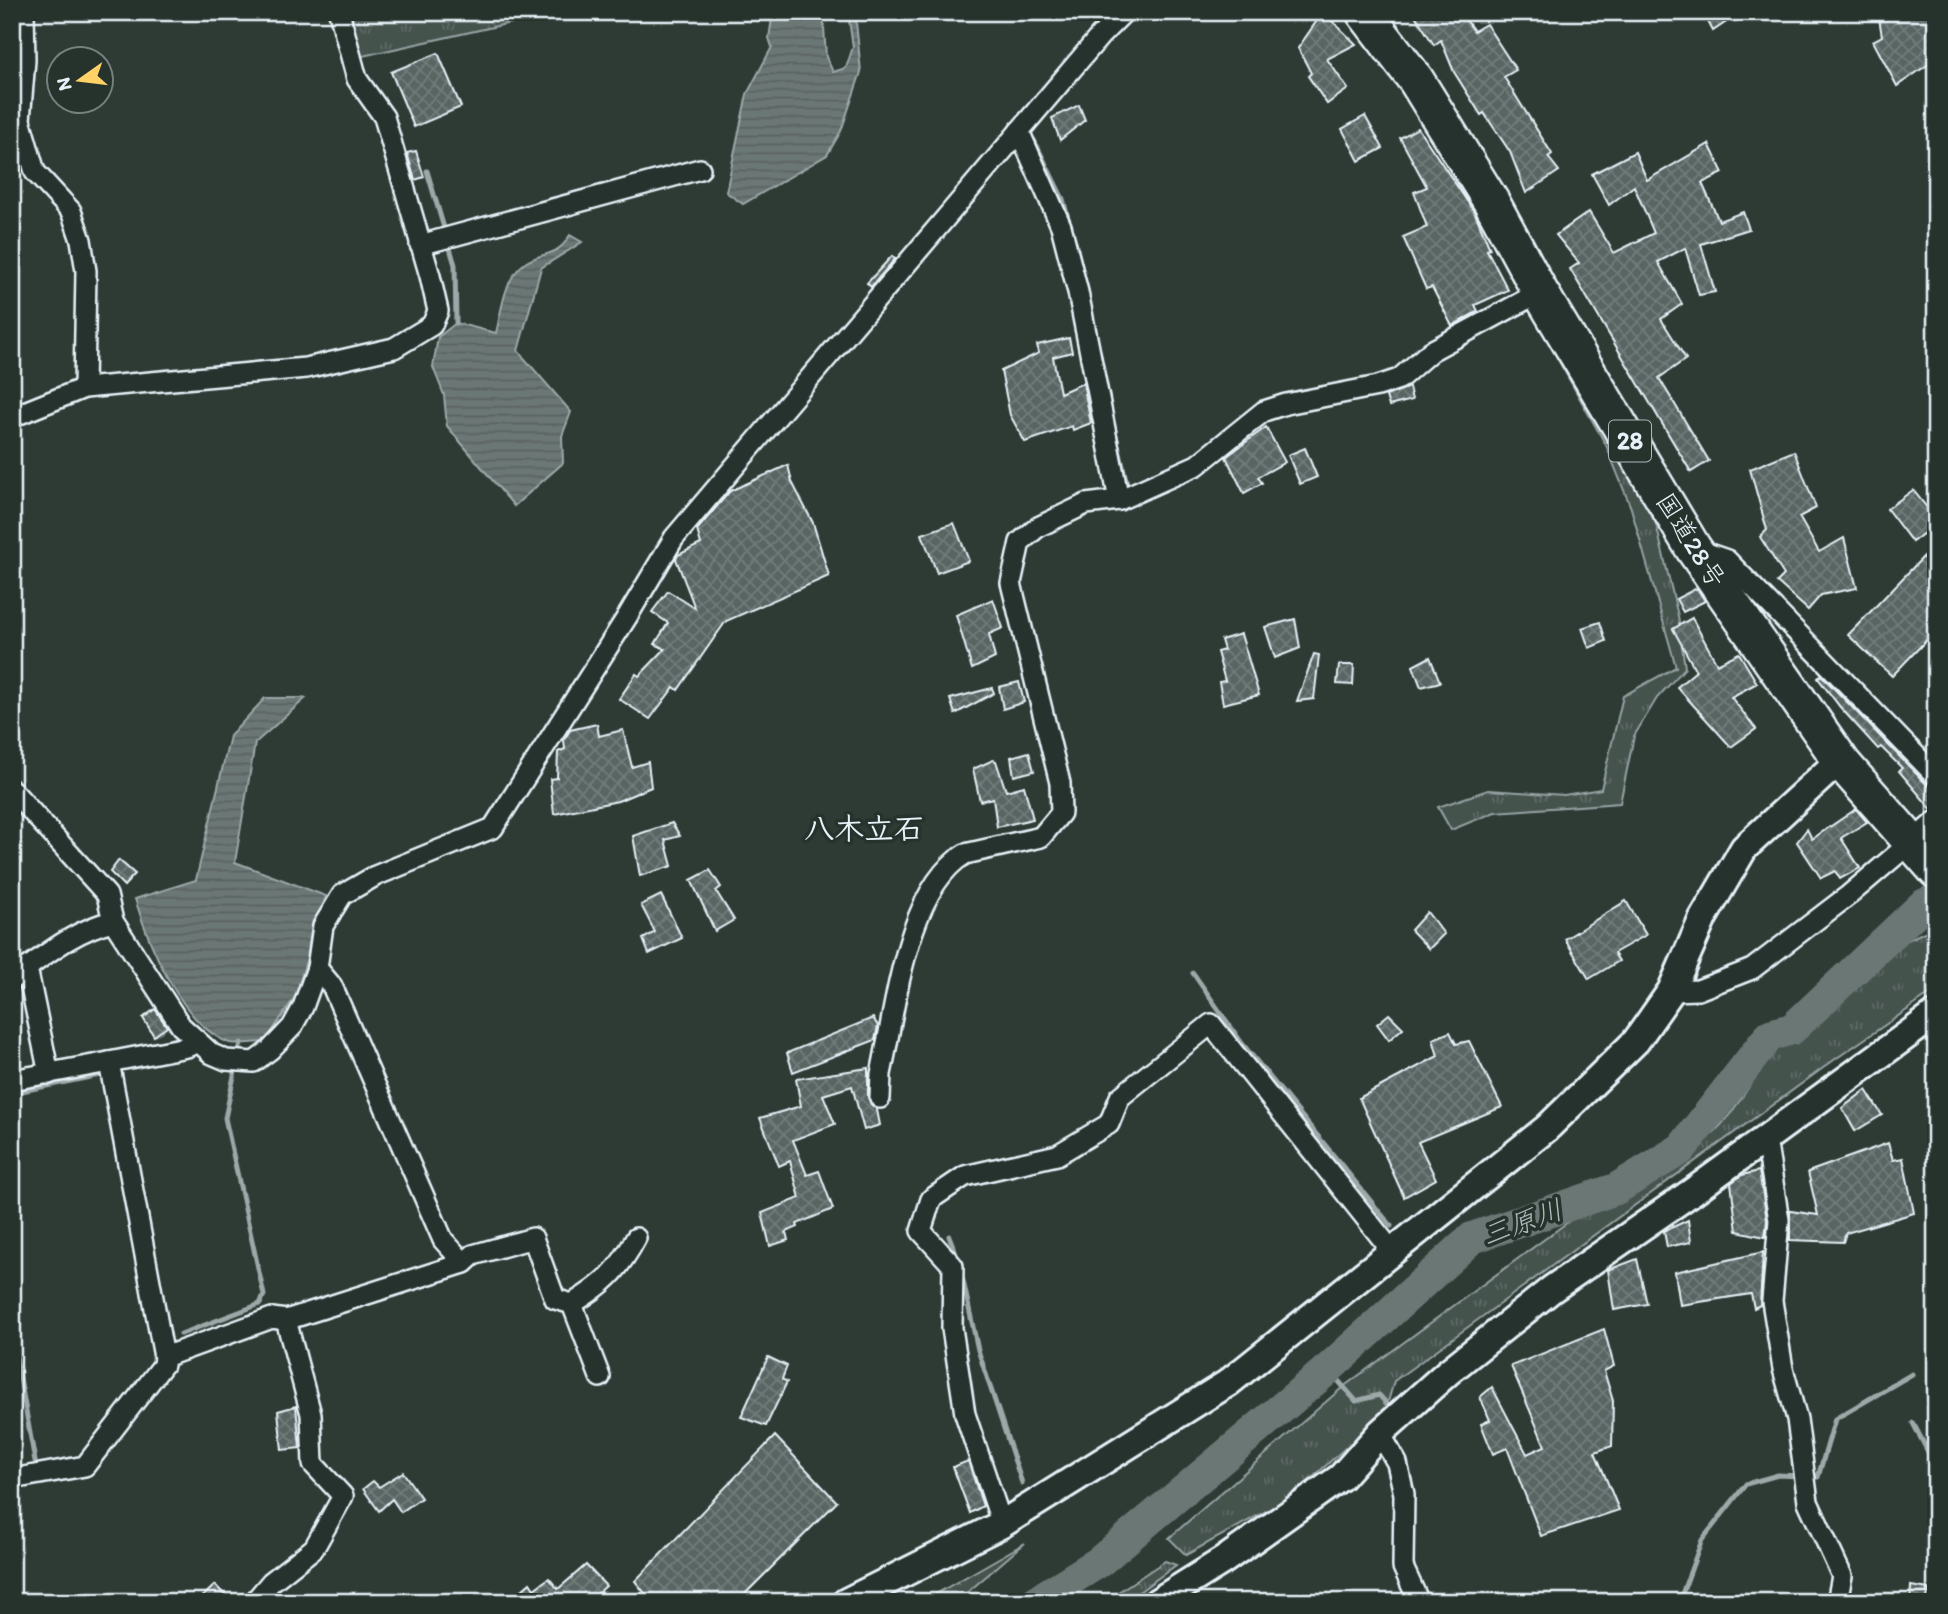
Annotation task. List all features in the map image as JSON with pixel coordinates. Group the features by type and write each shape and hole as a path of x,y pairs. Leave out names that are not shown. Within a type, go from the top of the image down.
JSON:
{"highway":[{"name":"国道28号","path":"1364,12 1430,102 1492,203 1540,292 1693,548 1840,760 1926,846"}],"street":[{"path":"24,12 20,120 35,172 71,211 81,240 86,271 84,388"},
{"path":"12,417 84,388 306,368 394,348 432,325 438,311 384,117 357,79 339,12"},
{"path":"12,790 107,895 113,921 181,1026 197,1043 226,1060 254,1062 292,1027 317,968 323,926 342,895 375,876 493,828 674,538 1019,131 1124,12"},
{"path":"1019,131 1061,226 1078,292 1119,500"},
{"path":"420,245 700,169"},
{"path":"880,1098 881,1074 911,934 928,892 955,860 1004,842 1041,837 1060,813 1060,783 1011,583 1020,542 1038,527 1086,504 1119,500 1197,465 1265,411 1399,379 1431,351 1540,292"},
{"path":"1693,548 1727,560 1936,776"},
{"path":"846,1602 1002,1524 1228,1383 1547,1128 1636,1041 1671,991 1703,918 1744,848 1840,760"},
{"path":"1671,991 1698,990 1752,969 1849,895 1926,846"},
{"path":"48,1074 20,973 63,942 96,925 113,921"},
{"path":"317,968 332,986 443,1240 464,1264"},
{"path":"1157,1602 1224,1560 1341,1477 1380,1433 1448,1371 1552,1289 1766,1139 1936,1014"},
{"path":"1002,1524 965,1414 951,1317 953,1266 921,1231 931,1199 965,1176 1057,1156 1110,1124 1120,1097 1211,1024 1392,1251"},
{"path":"12,1080 197,1043"},
{"path":"12,1479 85,1466 163,1365 164,1357 109,1062"},
{"path":"1766,1139 1779,1220 1772,1301 1783,1369 1797,1419 1808,1502 1842,1576 1837,1602"},
{"path":"164,1357 272,1318 286,1320 464,1264 473,1255 533,1238 555,1299 572,1304 604,1284 621,1266 636,1238"},
{"path":"572,1304 600,1377"},
{"path":"254,1602 271,1582 314,1548 343,1496 313,1464 311,1414 286,1320"},
{"path":"1380,1433 1397,1464 1404,1494 1403,1567 1419,1602"}],"green space":[{"path":"351,12 560,12 358,57"},
{"path":"1540,302 1648,491 1678,616 1685,668 1657,698 1634,736 1620,803 1495,812 1451,830 1438,807 1488,790 1564,795 1601,789 1623,696 1676,667 1631,508 1606,445 1528,306"},
{"path":"1936,927 1936,990 1834,1060 1394,1381 1385,1412 1290,1498 1186,1555 1169,1538 1343,1387 1587,1208 1658,1172 1708,1138 1736,1106 1776,1044 1797,1028 1826,996 1850,975 1878,957"},
{"path":"1025,1543 956,1602 922,1602"},
{"path":"1165,1561 1176,1565 1125,1602 1103,1602"}],"shaded area":[{"path":"773,12 823,12 826,57 833,72 846,68 853,47 848,13 855,12 861,72 841,131 827,155 743,204 726,192 747,94 772,47 769,38"},
{"path":"570,235 582,242 541,268 518,351 571,412 562,436 563,463 514,506 447,426 444,395 433,367 438,337 456,323 496,333 508,285 518,269 532,259 555,251"},
{"path":"265,698 306,698 255,743 235,862 326,896 295,997 265,1042 235,1044 210,1032 181,1000 158,959 135,899 196,880 230,736"}],"building":[{"path":"1323,12 1356,44 1327,59 1348,89 1327,104 1308,76 1311,73 1298,48"},
{"path":"1413,12 1460,12 1474,31 1486,24 1516,70 1504,77 1552,154 1548,157 1559,171 1526,193 1510,152 1484,113 1481,115 1454,72 1441,40 1434,45"},
{"path":"1703,12 1741,12 1713,31"},
{"path":"1878,12 1936,12 1936,59 1897,86 1873,41 1882,36"},
{"path":"438,53 461,107 414,127 391,72"},
{"path":"1079,105 1085,120 1060,140 1052,118"},
{"path":"1365,116 1383,148 1359,161 1342,129"},
{"path":"1418,128 1475,213 1490,249 1487,250 1508,290 1475,305 1478,311 1452,326 1432,287 1426,289 1403,237 1427,227 1414,192 1427,187 1400,138"},
{"path":"1709,144 1723,173 1702,183 1719,221 1743,212 1749,229 1701,244 1715,292 1699,295 1685,248 1658,262 1682,304 1661,319 1686,359 1659,378 1709,461 1691,472 1570,269 1579,263 1556,235 1589,212 1614,253 1654,233 1634,186 1609,205 1592,174 1635,152 1647,180"},
{"path":"416,151 424,177 415,180 407,153"},
{"path":"892,256 895,259 871,287 867,283"},
{"path":"1069,338 1072,352 1053,357 1060,393 1083,383 1091,423 1073,430 1072,426 1025,442 1010,415 1001,371 1039,353 1037,345"},
{"path":"1409,387 1412,400 1389,406 1386,396"},
{"path":"1266,427 1285,462 1258,477 1262,483 1244,493 1226,457"},
{"path":"1305,448 1317,477 1300,484 1288,455"},
{"path":"1794,451 1816,508 1799,517 1819,552 1844,538 1857,588 1821,595 1808,610 1777,582 1784,575 1760,537 1767,530 1750,469"},
{"path":"788,465 792,482 813,523 829,576 726,621 678,690 674,687 650,719 619,699 636,674 639,676 665,649 655,644 668,623 652,612 668,591 695,608 676,559 678,555 701,544 697,530 730,491"},
{"path":"1913,490 1936,519 1936,524 1912,542 1887,509"},
{"path":"954,523 969,561 937,573 922,534"},
{"path":"1927,553 1936,561 1936,630 1892,676 1848,635"},
{"path":"1697,588 1705,601 1683,612 1676,599"},
{"path":"993,599 1003,628 989,634 995,658 972,669 956,615"},
{"path":"1692,618 1717,664 1739,653 1757,683 1731,697 1756,729 1731,747 1677,687 1696,671 1673,629"},
{"path":"1295,619 1300,648 1275,658 1265,627"},
{"path":"1600,622 1606,641 1589,648 1582,628"},
{"path":"1241,634 1259,695 1223,704 1219,682 1225,681 1217,652 1224,650 1221,640"},
{"path":"1314,654 1319,655 1314,699 1297,701"},
{"path":"1430,657 1440,682 1421,687 1413,666"},
{"path":"1339,665 1354,665 1353,685 1337,684"},
{"path":"1821,675 1927,785 1936,788 1936,809 1932,810 1899,771 1902,768 1881,747 1878,749 1840,707 1818,678"},
{"path":"1019,682 1024,702 1003,709 999,687"},
{"path":"992,688 994,693 955,714 950,699"},
{"path":"597,724 599,736 623,730 632,767 648,762 651,787 618,801 554,814 550,779 557,778 558,752 565,749 564,740 570,730"},
{"path":"1029,752 1034,771 1014,776 1011,757"},
{"path":"996,761 1006,791 1024,786 1033,819 997,827 993,798 980,801 973,769"},
{"path":"1856,809 1867,822 1841,838 1860,868 1840,879 1835,871 1821,878 1797,842 1807,829 1812,839"},
{"path":"672,823 680,836 665,840 672,866 640,876 633,836"},
{"path":"119,860 135,874 124,886 110,872"},
{"path":"710,870 721,887 716,891 734,920 715,931 691,880"},
{"path":"661,895 682,938 649,954 643,939 655,932 641,905"},
{"path":"1626,901 1646,935 1614,953 1619,961 1589,979 1565,939"},
{"path":"1427,912 1444,934 1429,949 1411,930"},
{"path":"155,1009 167,1027 154,1036 143,1018"},
{"path":"1389,1014 1403,1028 1389,1040 1377,1024"},
{"path":"873,1018 878,1026 875,1040 793,1072 787,1053"},
{"path":"1450,1032 1456,1044 1469,1041 1502,1107 1418,1142 1436,1179 1404,1197 1359,1098 1438,1056 1433,1039"},
{"path":"868,1068 868,1098 877,1110 880,1125 864,1130 852,1086 823,1095 835,1124 793,1140 807,1175 819,1171 833,1209 797,1224 798,1227 786,1232 788,1240 770,1246 762,1213 800,1198 790,1161 779,1166 760,1118 801,1106 796,1079"},
{"path":"1866,1090 1882,1115 1855,1131 1842,1108"},
{"path":"1888,1143 1893,1160 1903,1158 1914,1213 1846,1233 1843,1242 1790,1240 1790,1211 1818,1215 1808,1172"},
{"path":"1759,1171 1767,1220 1765,1237 1737,1231 1731,1183 1742,1175"},
{"path":"1688,1220 1691,1242 1667,1247 1664,1231"},
{"path":"1763,1252 1760,1305 1754,1308 1751,1294 1680,1305 1675,1272"},
{"path":"1637,1259 1647,1304 1614,1310 1608,1270"},
{"path":"1604,1329 1614,1366 1604,1371 1613,1401 1612,1446 1595,1452 1619,1510 1541,1536 1507,1448 1493,1454 1481,1424 1490,1420 1480,1397 1492,1387 1527,1454 1545,1446 1511,1366"},
{"path":"768,1357 787,1366 782,1379 787,1382 766,1426 741,1417"},
{"path":"296,1406 300,1448 282,1450 278,1411"},
{"path":"775,1436 837,1502 737,1602 652,1602 635,1581"},
{"path":"968,1461 983,1506 970,1513 953,1467"},
{"path":"403,1472 421,1498 401,1512 392,1499 379,1511 363,1489 373,1481 379,1487"},
{"path":"586,1565 606,1586 588,1602 508,1602 530,1583 534,1589 549,1578 558,1589"},
{"path":"215,1585 232,1602 197,1602"},
{"path":"1911,1586 1929,1589 1926,1602 1910,1602"}],"waterway":[{"path":"1034,140 1063,199 1070,226"},
{"path":"427,171 455,265 456,323"},
{"path":"1076,246 1088,294"},
{"path":"1114,427 1129,493"},
{"name":"三原川","path":"1035,1602 1099,1562 1328,1369 1472,1238 1616,1189 1681,1149 1770,1035 1792,1029 1923,905 1936,899"},
{"path":"1193,973 1241,1042 1391,1226"},
{"path":"181,1334 260,1304 264,1295 225,1118 241,1043"},
{"path":"12,1093 100,1075"},
{"path":"949,1236 958,1259"},
{"path":"962,1276 978,1350 1022,1483"},
{"path":"12,1334 35,1461"},
{"path":"1328,1369 1356,1401 1379,1395 1387,1404"},
{"path":"1810,1477 1818,1477 1835,1419 1912,1374"},
{"path":"1913,1423 1936,1467"},
{"path":"1679,1602 1702,1540 1746,1484 1778,1475 1800,1476"}],"district":[{"name":"八木立石","path":"864,829"}]}
